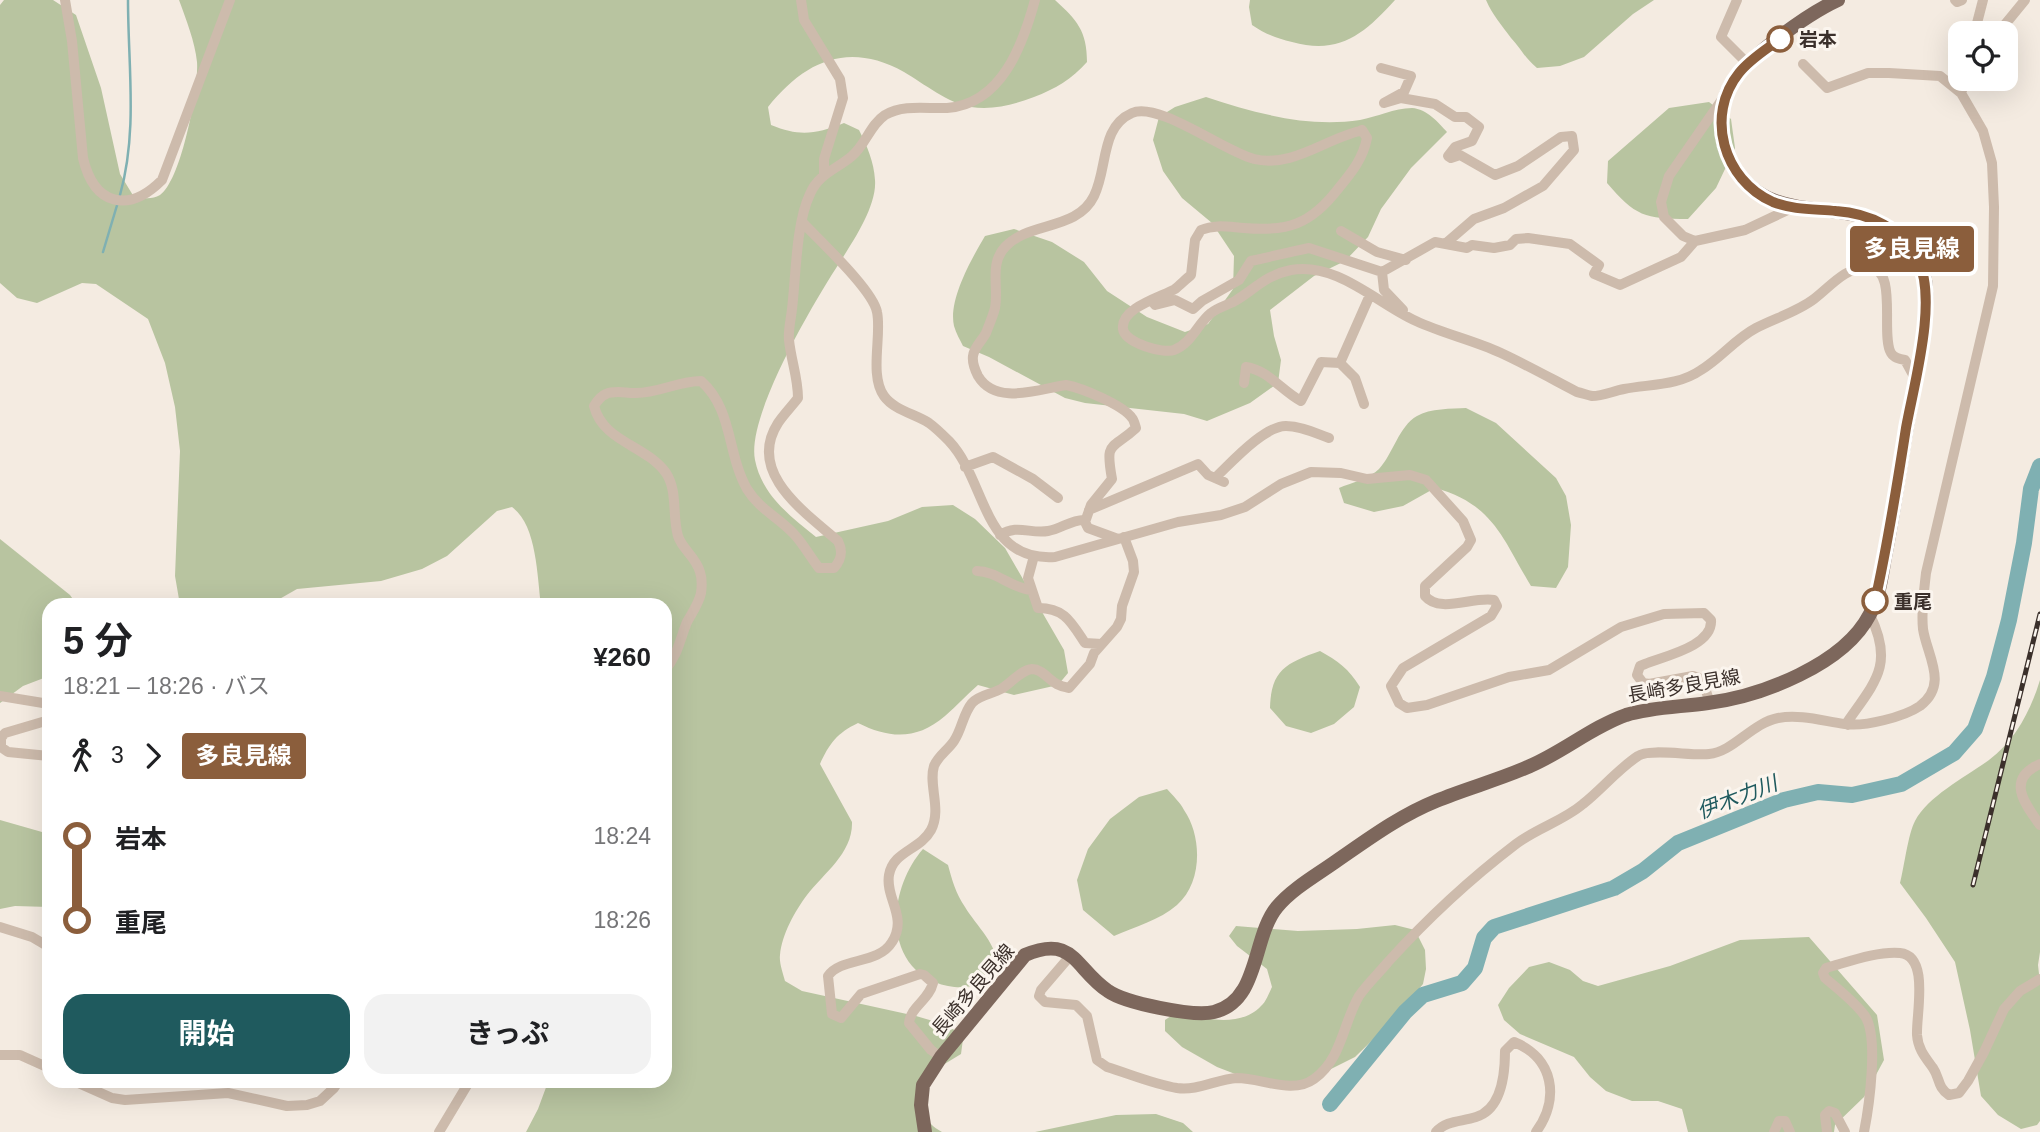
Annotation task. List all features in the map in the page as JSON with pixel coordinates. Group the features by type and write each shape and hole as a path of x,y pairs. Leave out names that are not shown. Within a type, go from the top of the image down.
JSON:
{"main road":[{"name":"長崎多良見線","path":"925,1132 921,1105 923,1085 986,999 1025,955 1043,947 1055,948 1072,955 1109,993 1185,1011 1218,1011 1235,1000 1245,986 1268,921 1278,906 1294,891 1392,824 1431,803 1531,766 1628,714 1710,703 1767,688 1825,660 1848,643 1870,615 1885,558 1916,380 1926,288 1923,272 1912,249 1894,230 1870,219 1840,211 1792,208 1773,202 1760,194 1735,170 1726,154 1721,134 1721,119 1727,92 1739,73 1798,24 1838,0"}],"street":[{"path":"65,0 87,175 103,195 125,202 149,194 162,180 230,0"},
{"path":"801,0 804,20 841,79 843,97 824,159 824,174"},
{"path":"672,662 686,624 701,596 699,571 694,558 678,539 673,490 666,473 649,458 613,435 597,419 594,405 603,394 618,391 658,391 686,381 701,381 717,398 745,485 755,501 794,534 819,568 834,568 840,561 841,549 838,541 787,497 774,475 771,455 771,441 777,425 798,398 789,330 793,284 810,192 824,174 859,150 882,117 910,108 962,106 988,90 1012,64 1035,0"},
{"path":"1737,0 1721,37 1748,64"},
{"path":"1955,0 1962,0"},
{"path":"1978,21 1983,0"},
{"path":"2008,21 2025,0"},
{"path":"1072,955 1041,990 1039,996 1045,1003 1076,1005 1087,1016 1097,1060 1107,1067 1178,1088 1197,1088 1237,1078 1288,1086 1302,1084 1314,1079 1333,1057 1360,995 1437,911 1517,844 1583,805 1619,769 1642,753 1688,756 1714,754 1758,725 1778,718 1811,718 1848,725 1869,723 1902,714 1918,707 1931,696 1936,670 1924,631 1922,608 1925,580 1993,286 1992,163 1983,131 1961,93 1940,76 1868,73 1827,88 1803,64"},
{"path":"1381,68 1410,76 1404,92 1384,103 1401,98 1436,104 1455,117 1466,117 1479,127 1472,141 1455,148 1448,156 1460,155 1495,175 1518,166 1561,137 1572,136 1574,150 1543,186 1504,208 1474,219 1446,244"},
{"path":"1696,242 1683,236 1664,217 1661,202 1663,190 1684,153 1727,92"},
{"path":"941,1057 931,1050 909,1023 910,1014 931,991 933,984 925,975 919,974 861,994 841,1018 832,1014 828,976 833,969 875,956 893,942 898,921 888,886 891,864 920,843 931,831 936,805 933,770 954,741 963,725 966,711 975,700 1000,690 1028,670 1036,669 1059,685 1069,688 1090,664 1094,653 1121,619 1134,572 1133,561 1121,538 1088,528 1087,515 1112,480 1108,456 1110,450 1114,443 1136,428 1133,419 1123,410 1076,387 1066,385 1001,394 990,389 981,380 974,368 973,355 985,334 994,309 997,256 1008,244 1030,233 1071,219 1083,211 1094,196 1115,126 1124,117 1136,111 1155,113 1255,159 1293,157 1342,135 1362,130 1367,138 1365,151 1352,172 1323,208 1314,215 1294,226 1279,229 1224,226 1201,230 1195,240 1191,275 1175,289 1151,300 1125,318 1123,328 1126,335 1160,351 1173,351 1183,345 1212,312 1236,300 1262,280 1285,271 1320,270 1439,332 1500,352 1577,392 1591,396 1670,383 1701,371 1755,328 1813,300 1830,284 1852,270 1869,267 1877,270 1883,277 1891,354 1895,358 1905,360 1916,380"},
{"path":"1151,300 1155,305 1175,300 1193,309 1239,280 1251,261 1309,248 1382,272 1406,261 1435,242 1467,248 1472,244 1494,248 1510,245 1516,239 1528,238 1570,244 1599,265 1594,274 1620,285 1681,257 1696,242 1745,230 1792,208"},
{"path":"803,223 870,295 877,311 878,378 884,395 901,410 929,424 950,442 1000,535 1018,551 1034,556 1055,557 1178,522 1222,515 1245,507 1281,484 1311,472 1341,473 1367,479 1410,475 1426,480 1446,501 1463,521 1471,540 1467,547 1425,586 1424,596 1429,602 1441,605 1483,598 1494,600 1497,606 1491,616 1403,668 1391,686 1399,703 1407,708 1427,705 1509,677 1549,670 1621,627 1664,614 1704,613 1711,620 1712,627 1706,637 1698,643 1640,666 1637,675 1643,683 1649,684 1693,676 1702,679 1710,703"},
{"path":"1341,231 1377,252 1406,261"},
{"path":"1382,272 1384,290 1412,319"},
{"path":"1340,363 1370,295"},
{"path":"1244,383 1246,367 1258,369 1288,395 1301,401 1321,362 1340,363 1355,377 1364,404"},
{"path":"1000,535 1018,528 1045,532 1198,464 1208,475 1220,480 1264,435 1283,425 1301,427 1329,438"},
{"path":"965,467 993,457 1033,478 1058,498"},
{"path":"1034,556 1028,578 1038,608 1054,608 1069,620 1084,643 1102,644"},
{"path":"977,570 986,571 1018,589 1031,590"},
{"path":"1848,725 1848,721 1875,682 1882,657 1880,636 1870,615"},
{"path":"0,696 42,703"},
{"path":"42,722 5,733 1,738 1,747 8,752 42,754"},
{"path":"2040,764 2030,768 2023,777 2020,790 2029,810 2040,825"},
{"path":"0,926 42,943"},
{"path":"1864,1132 1871,1064 1869,1026 1858,1008 1825,978 1823,973 1826,968 1886,954 1906,954 1912,959 1917,965 1919,980 1917,1035 1920,1048 1937,1074 1938,1083 1949,1095 1959,1093 1968,1081 2004,1009 2020,991 2040,979"},
{"path":"1436,1132 1443,1125 1479,1116 1497,1098 1505,1074 1505,1051 1514,1042 1539,1060 1550,1077 1546,1113 1536,1132"},
{"path":"0,1055 20,1055 42,1065"},
{"path":"91,1088 113,1097 159,1099 228,1093 287,1106 320,1101 334,1088"},
{"path":"439,1132 465,1088"},
{"path":"1827,1132 1825,1115 1829,1111 1835,1113 1845,1132"},
{"path":"1774,1132 1779,1121 1785,1121 1790,1132"}],"green space":[{"path":"4,0 53,0 76,15 101,88 120,174 134,197 147,198 160,195 175,172 187,133 195,92 196,54 179,0 1055,0 1075,20 1083,34 1087,62 1056,87 1018,102 987,108 963,105 945,98 904,72 884,63 846,57 829,61 797,78 768,107 771,125 791,131 816,132 844,123 859,130 870,154 875,190 863,223 815,303 771,388 755,440 755,460 764,484 778,504 816,537 888,521 922,507 953,505 975,519 1005,548 1064,650 1068,673 1058,685 1014,695 978,685 935,724 914,733 892,734 858,723 834,740 820,764 852,822 851,833 843,853 807,895 790,923 780,955 785,981 802,991 950,1026 963,1039 961,1054 938,1068 918,1091 924,1115 942,1132 526,1132 546,1088 672,1088 672,598 540,598 531,538 527,526 512,507 497,511 447,556 422,569 381,581 297,589 281,598 179,598 175,576 180,451 175,407 165,363 148,319 96,284 82,283 37,303 17,298 0,283 0,5"},
{"path":"1250,0 1395,0 1361,32 1350,39 1324,46 1286,40 1252,25"},
{"path":"1486,0 1654,0 1633,14 1584,57 1560,66 1537,68 1511,38"},
{"path":"1206,97 1282,118 1320,122 1360,120 1412,108 1427,113 1447,132 1411,168 1381,209 1368,237 1345,261 1314,276 1270,310 1281,360 1278,383 1250,403 1207,421 1184,414 1085,403 1065,398 963,346 955,329 953,316 962,279 985,236 1014,229 1052,242 1084,262 1107,291 1147,317 1185,332 1208,324 1233,289 1234,256 1212,223 1182,198 1163,171 1153,140 1159,117 1175,107"},
{"path":"1709,102 1731,119 1735,148 1716,188 1688,219 1651,216 1625,203 1607,183 1608,161 1669,108"},
{"path":"1466,408 1496,423 1556,478 1566,496 1571,525 1568,567 1556,588 1531,586 1495,526 1484,514 1455,495 1435,488 1403,506 1374,512 1344,503 1339,488 1366,478 1379,469 1405,426 1417,416 1441,409"},
{"path":"0,539 72,598 42,598 42,679 23,686 0,703"},
{"path":"1320,651 1343,666 1360,687 1354,707 1334,724 1311,733 1286,726 1270,708 1271,695 1277,676 1283,670 1290,664"},
{"path":"2040,680 2040,1121 2037,1125 2021,1129 1998,1115 1981,1096 1955,962 1900,883 1910,834 1921,812 1938,795 1989,760 2007,744 2027,713"},
{"path":"1167,789 1182,807 1194,833 1197,859 1192,884 1186,895 1170,910 1114,936 1083,910 1077,880 1088,849 1110,819 1139,797"},
{"path":"0,820 42,832 42,907 15,906 0,909"},
{"path":"923,849 948,865 959,897 995,953 998,971 981,983 956,987 926,978 911,965 901,948 897,907 902,886"},
{"path":"1395,925 1415,930 1425,950 1426,969 1423,984 1391,1022 1355,1057 1303,1083 1243,1077 1217,1067 1182,1047 1165,1031 1165,1020 1177,1012 1209,1019 1232,1019 1253,1013 1264,1002 1272,987 1267,969 1237,946 1229,936 1236,926 1298,931"},
{"path":"1809,937 1877,1015 1884,1060 1864,1097 1835,1125 1834,1132 1688,1132 1682,1109 1658,1101 1632,1101 1606,1091 1574,1057 1520,1034 1504,1020 1498,1005 1509,988 1529,967 1549,962 1570,970 1583,981 1598,986 1670,966 1740,940"},
{"path":"1156,1114 1183,1123 1193,1132 1035,1132 1116,1115"}],"waterway":[{"path":"120,195 126,171 130,123 128,0"},
{"path":"103,252 118,202"},
{"name":"伊木力川","path":"1330,1104 1405,1012 1423,995 1462,983 1475,968 1484,938 1494,927 1614,888 1643,871 1678,843 1784,800 1818,792 1852,795 1901,784 1954,753 1975,729 1994,677 2009,620 2031,489 2040,466"}],"railway":[{"path":"1973,885 2040,614"}],"bus line":[{"name":"多良見線","path":"1780,39 1748,64 1727,92 1721,119 1721,134 1726,154 1735,170 1748,185 1773,202 1792,208 1859,215 1881,222 1894,230 1919,261 1926,288 1926,308 1916,380 1875,601"}],"place":[{"name":"岩本","path":"1780,39"},
{"name":"重尾","path":"1875,601"}]}
